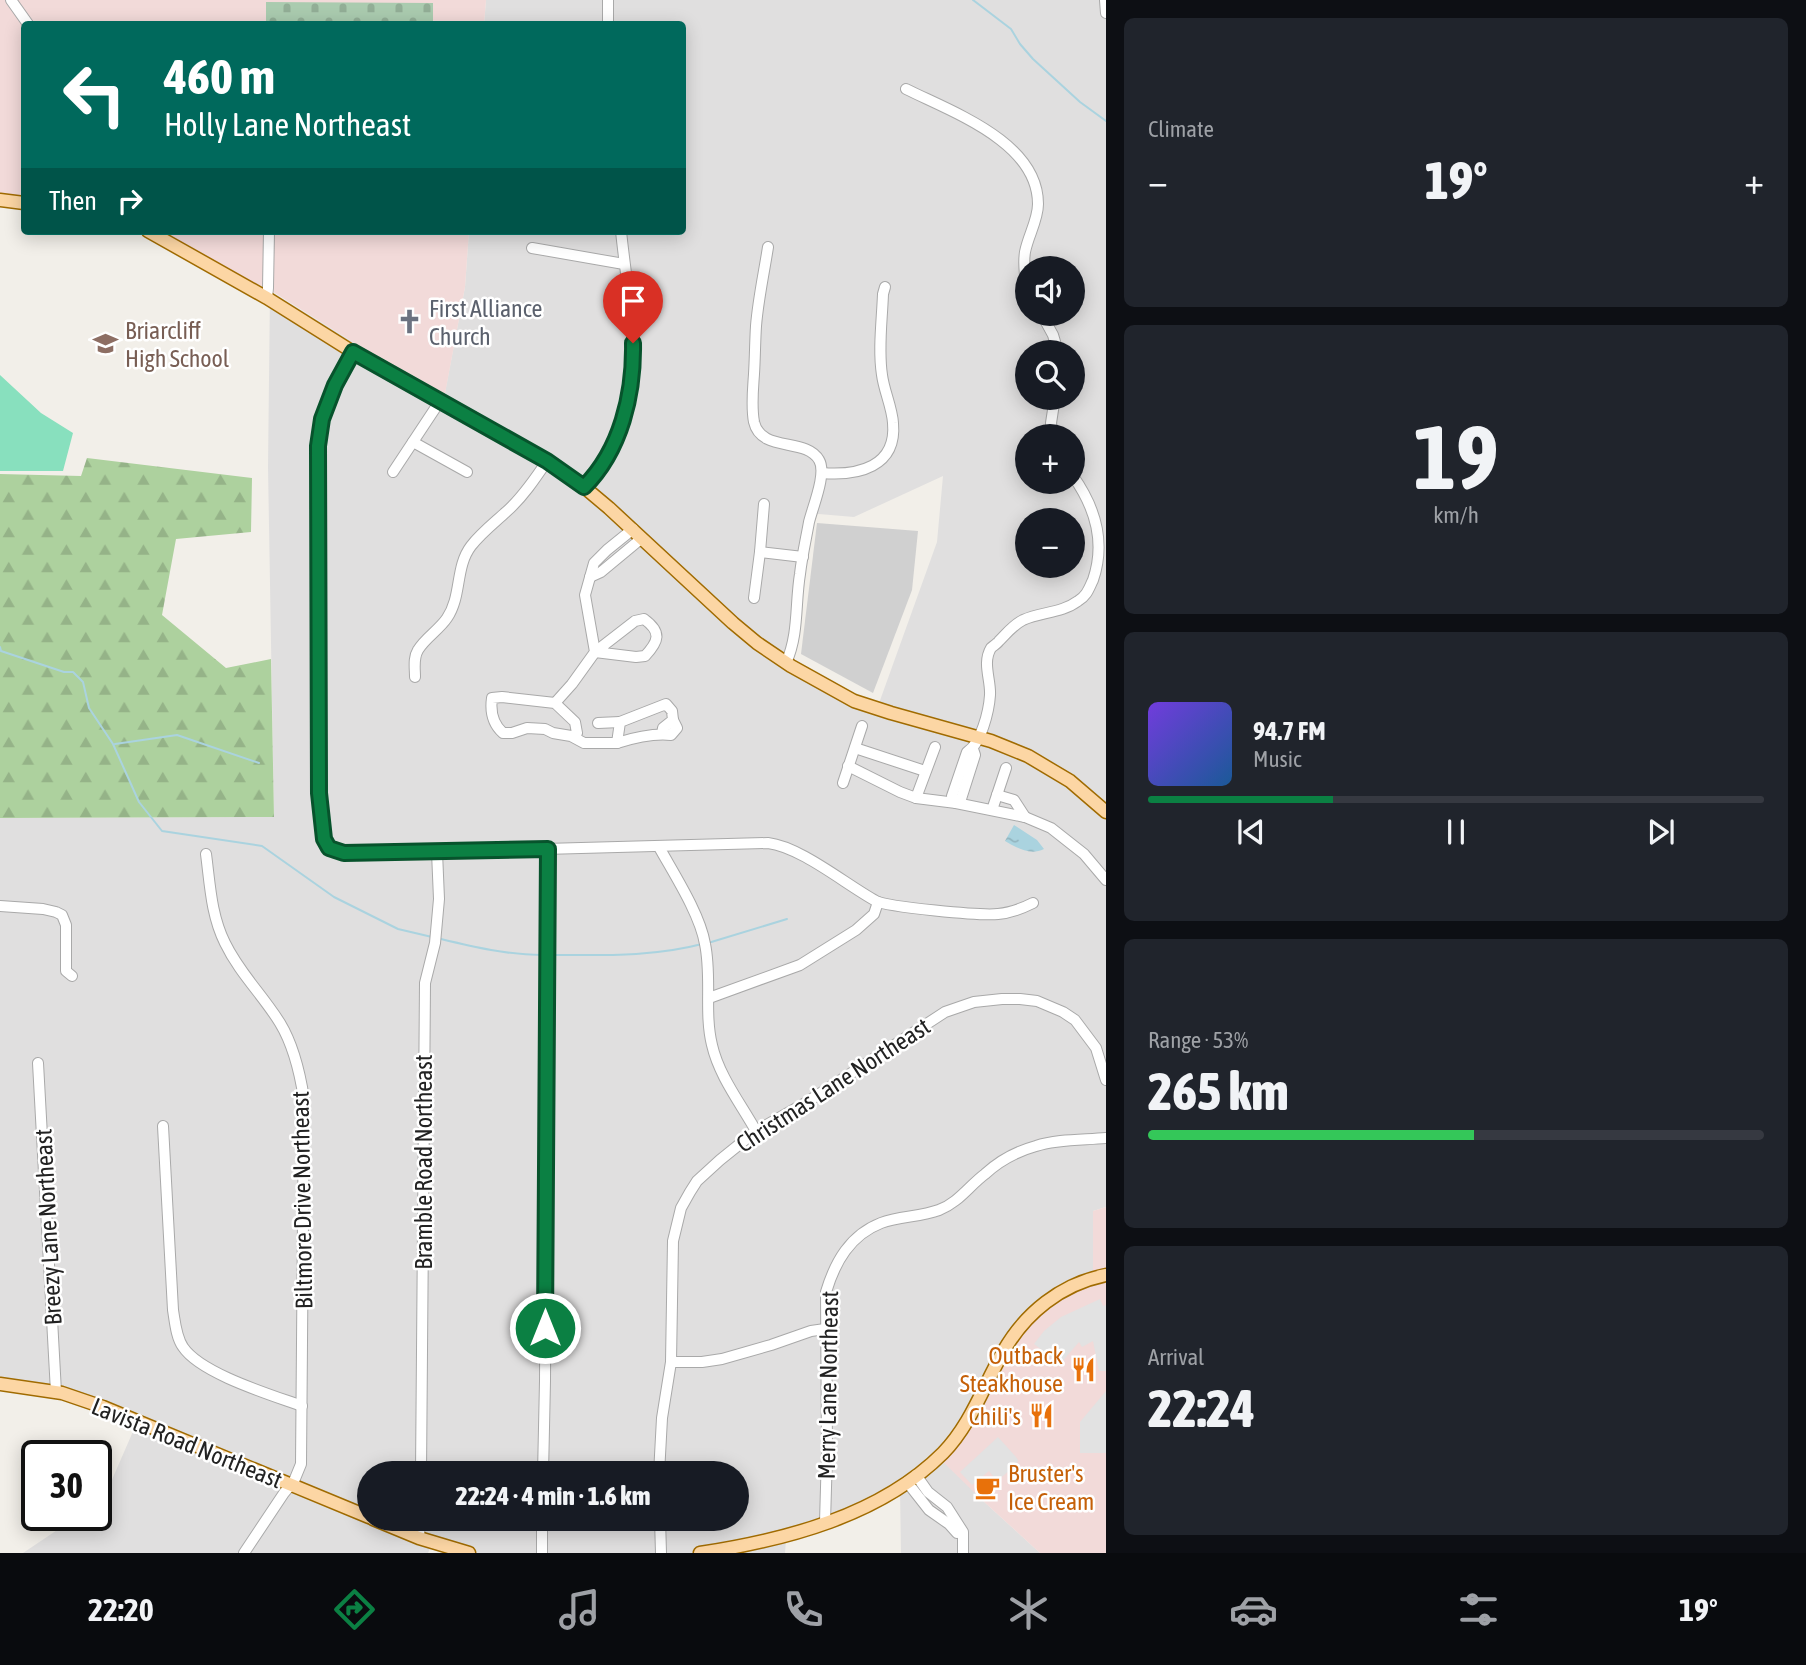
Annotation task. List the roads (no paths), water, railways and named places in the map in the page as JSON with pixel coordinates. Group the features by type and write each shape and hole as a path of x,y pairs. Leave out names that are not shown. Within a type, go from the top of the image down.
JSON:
{"main road":[{"path":"0,200 21,203"},
{"path":"155,235 267,298 353,352 547,461 584,487 741,630 786,663 854,701 977,743 1003,745 1048,766 1070,780 1106,812"},
{"path":"700,1553 732,1551 794,1534 858,1511 882,1499 942,1454 959,1434 975,1409 1008,1343 1034,1311 1072,1286 1106,1275"},
{"name":"Lavista Road Northeast","path":"0,1384 56,1392 103,1407 357,1512"},
{"name":"Lavista Road Northeast","path":"402,1531 469,1553"}],"street":[{"path":"11,0 26,21"},
{"path":"608,0 608,21"},
{"path":"1105,0 1106,13"},
{"path":"906,89 991,132 1019,157 1036,188 1038,206 1025,256"},
{"path":"267,298 269,235"},
{"path":"584,487 598,472 622,425 634,359 621,235"},
{"path":"768,247 756,325 752,408 755,425 760,434 771,441 810,452 819,459 822,473 799,575 796,630 786,663"},
{"path":"533,248 624,264"},
{"path":"822,473 837,474 873,467 885,457 891,442 894,426 882,378 881,362 885,287"},
{"path":"353,352 335,385 322,419 318,446 319,793 324,839 329,848 344,853 437,852 768,843 780,845 878,902 920,909 995,915 1018,911 1033,903"},
{"path":"393,472 440,401"},
{"path":"413,442 467,472"},
{"path":"415,677 418,650 447,618 457,592 464,558 470,547 509,510 547,461"},
{"path":"956,803 952,796 964,775 967,752 977,743 990,694 987,665 991,648 1009,630 1023,621 1078,602 1086,594 1098,568 1102,551 1098,525 1084,494"},
{"path":"754,598 764,504"},
{"path":"595,652 585,595 594,563 607,550 638,534"},
{"path":"760,552 803,557"},
{"path":"555,703 595,652 635,621 643,619 655,629 655,645 645,656 595,652"},
{"path":"571,736 577,733 575,722 555,703 492,698 491,711 503,733 527,728 545,729 571,736 584,743 617,743 662,734 671,735 677,728 672,711 666,704 620,722 598,723"},
{"path":"617,743 620,722"},
{"path":"843,783 862,726"},
{"path":"916,798 935,747"},
{"path":"855,748 925,771"},
{"path":"848,766 916,798 1025,817 1051,828 1084,855 1106,880"},
{"path":"992,810 1006,768"},
{"path":"998,795 1014,800 1025,817"},
{"path":"659,847 700,924 708,958 712,1045 721,1070 756,1131"},
{"path":"543,1461 548,849"},
{"name":"Bramble Road Northeast","path":"421,1461 425,983 435,943 439,899 437,852"},
{"name":"Biltmore Drive Northeast","path":"206,854 210,892 223,940 239,968 281,1025 292,1048 301,1078 304,1108 302,1464 244,1553"},
{"path":"709,998 800,965 856,930 874,914 878,902"},
{"path":"0,906 43,909 62,915 66,925 66,971 72,976"},
{"name":"Christmas Lane Northeast","path":"660,1461 662,1418 671,1362 673,1241 681,1208 697,1181 720,1160 756,1131 818,1095 945,1012 974,1002 1020,999 1037,1001 1063,1012 1075,1020 1096,1048 1106,1080"},
{"name":"Breezy Lane Northeast","path":"38,1063 56,1392"},
{"path":"163,1126 173,1310 177,1333 183,1347 193,1358 219,1374 302,1406"},
{"name":"Merry Lane Northeast","path":"825,1522 826,1292 841,1254 856,1238 881,1223 940,1210 959,1198 1003,1160 1037,1146 1106,1138"},
{"path":"671,1362 723,1359 825,1329"},
{"path":"911,1478 947,1507 963,1532 962,1549"},
{"path":"911,1478 929,1510 955,1531 962,1549"},
{"path":"419,1531 419,1538"},
{"path":"542,1531 542,1553"},
{"path":"660,1531 661,1553"}],"water":[{"path":"1014,825 1037,840 1044,849 1029,851 1005,841"}],"waterway":[{"path":"973,0 1011,29 1033,59 1080,102 1106,121"},
{"path":"0,647 1,651 64,672 73,672 83,682 89,708 113,744 139,802 162,831 262,846 334,897 398,929 432,937"},
{"path":"115,744 177,735 259,763"},
{"path":"708,943 787,919"},
{"path":"441,939 478,948 542,955"},
{"path":"551,955 646,953 702,944"}],"place":[{"name":"First Alliance Church","path":"409,322"},
{"name":"Briarcliff High School","path":"105,344"},
{"name":"Outback Steakhouse","path":"1083,1369"},
{"name":"Chili's","path":"1041,1416"},
{"name":"Bruster's Ice Cream","path":"988,1487"}]}
